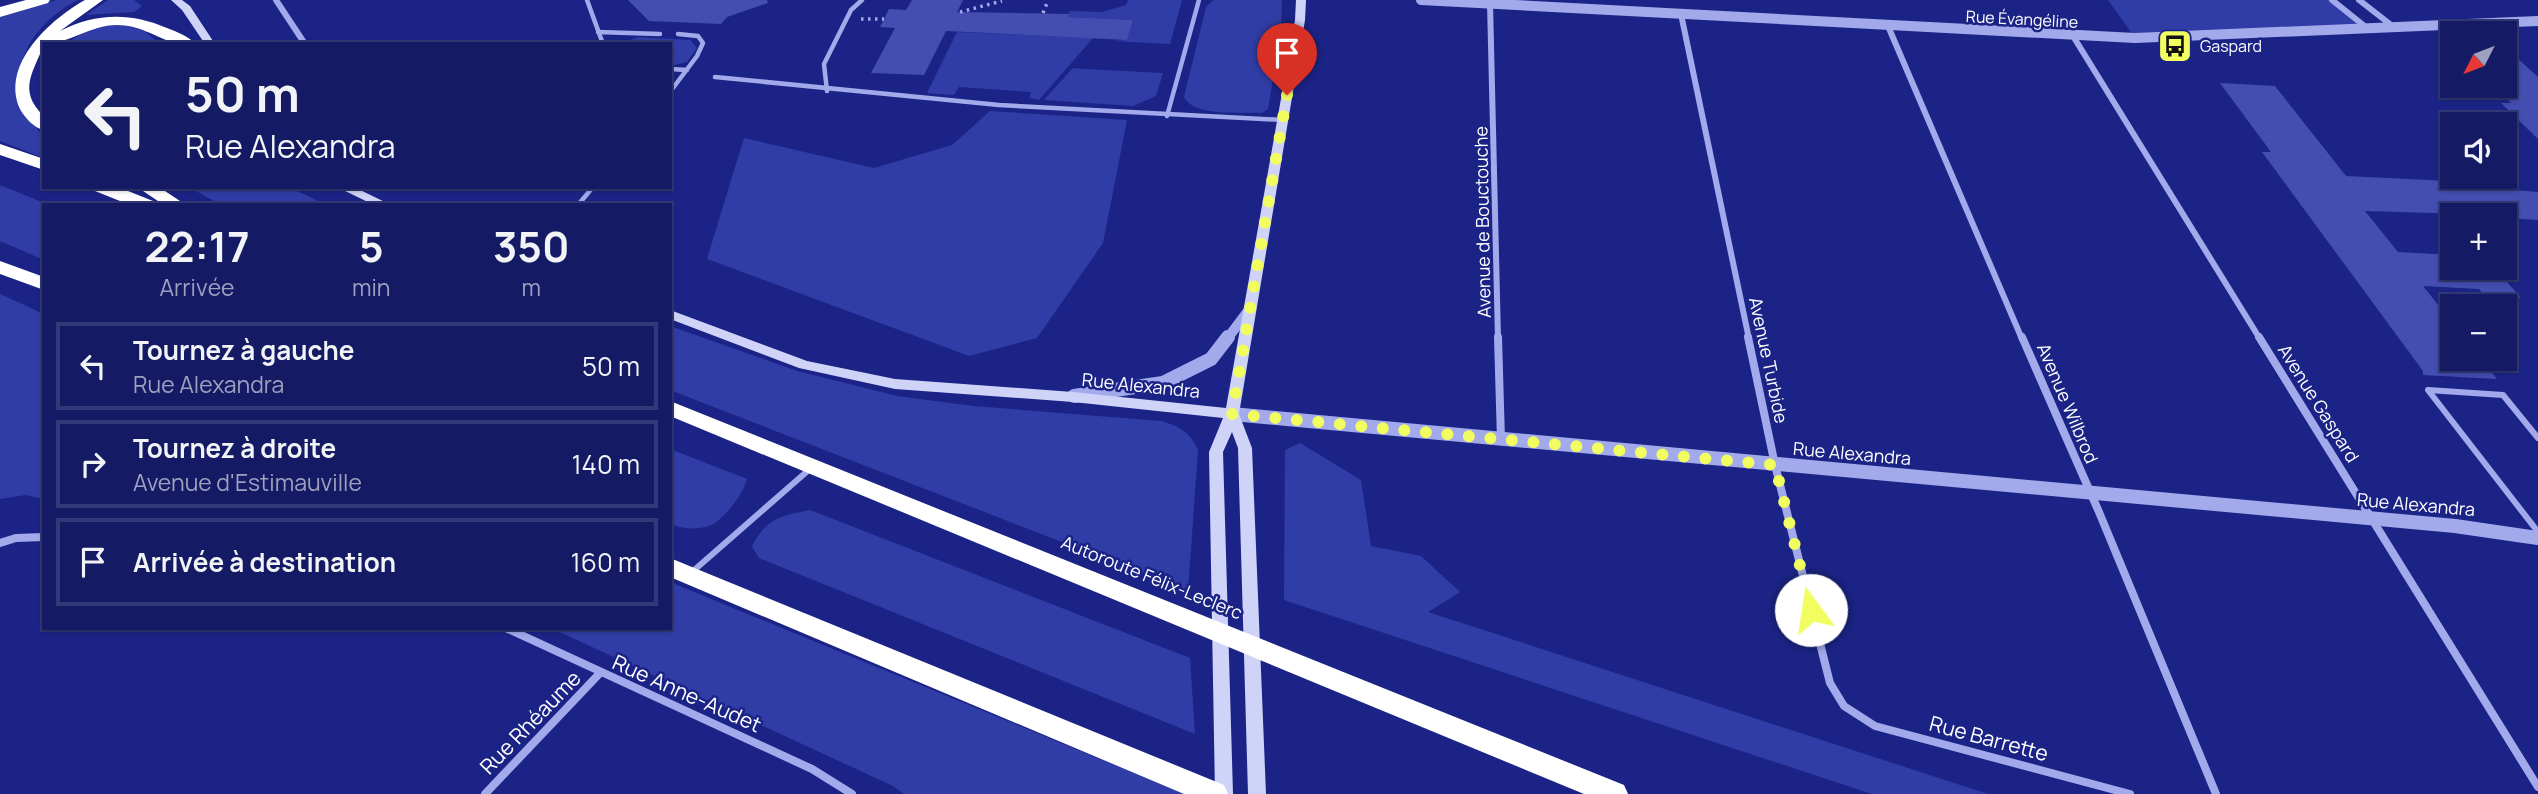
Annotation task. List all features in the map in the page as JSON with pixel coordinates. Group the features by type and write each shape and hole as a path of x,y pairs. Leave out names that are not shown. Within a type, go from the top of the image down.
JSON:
{"highway":[{"path":"0,12 43,0"},
{"path":"43,42 52,28 96,0"},
{"path":"49,42 98,21 128,19 156,26 184,42"},
{"path":"40,47 21,80 25,105 42,123"},
{"path":"0,149 42,164"},
{"path":"106,189 142,203"},
{"path":"149,189 174,203"},
{"path":"0,267 42,283"},
{"name":"Autoroute Félix-Leclerc","path":"672,409 1614,794"},
{"path":"679,571 1214,794"}],"main road":[{"path":"176,0 186,8 209,42"},
{"path":"1224,794 1216,452 1232,414 1300,20 1301,0"},
{"path":"348,189 380,203"},
{"name":"Rue Alexandra","path":"672,315 804,365 895,384 1073,397 1232,414"},
{"path":"1232,414 1245,448 1257,794"}],"street":[{"path":"276,0 304,42"},
{"name":"Rue Évangéline","path":"1421,0 2073,36 2172,38 2538,22"},
{"path":"2332,0 2369,29"},
{"path":"2359,0 2396,28"},
{"name":"Avenue de Bouctouche","path":"1490,4 1501,440"},
{"name":"Avenue Turbide","path":"1681,14 1775,465 1830,683 1844,706"},
{"name":"Avenue Wilbrod","path":"1888,26 2088,494 2099,512 2216,794"},
{"name":"Avenue Gaspard","path":"2073,36 2538,788"},
{"path":"1073,397 1163,383 1212,359 1251,306"},
{"name":"Rue Alexandra","path":"1232,414 2506,531 2538,538"},
{"path":"0,543 16,538 42,537"},
{"name":"Rue Anne-Audet","path":"510,630 812,769 852,794"},
{"name":"Rue Rhéaume","path":"485,794 600,673"},
{"name":"Rue Barrette","path":"1844,706 1875,726 2130,794"}],"lane":[{"path":"587,0 602,42"},
{"path":"827,91 824,64 851,10 862,0"},
{"path":"1167,116 1199,0"},
{"path":"598,32 660,34"},
{"path":"672,89 703,43 698,36 678,34"},
{"path":"672,69 687,70"},
{"path":"715,77 827,91 1167,116 1283,120"},
{"path":"580,203 591,189"},
{"path":"2538,438 2503,395 2428,390 2538,532"},
{"path":"679,571 814,466"}],"path":[{"path":"960,12 1002,1"},
{"path":"1043,13 1047,3"}],"shaded area":[{"path":"57,0 78,0 42,27 22,61 22,99 30,118 42,134 42,157 0,141 0,16"},
{"path":"108,0 134,0 142,6 134,12 86,15"},
{"path":"1128,0 1182,0 1170,44 1112,41 1127,40 1133,20 1068,17 1070,11 1102,12 1126,5"},
{"path":"1214,0 1282,0 1281,32 1268,109 1262,113 1208,111 1197,108 1184,97 1206,7"},
{"path":"2108,0 2332,0 2369,29 2135,38"},
{"path":"120,24 140,27 158,42 70,42 79,35"},
{"path":"957,32 1093,38 1039,100 1029,98 1031,92 959,87 954,95 927,93"},
{"path":"638,37 690,40 697,48 687,62 672,66 672,42 625,42"},
{"path":"1073,68 1163,73 1156,96 1133,106 1044,100"},
{"path":"990,111 1127,120 1103,243 1037,338 969,356 707,259 744,138 874,168 952,145"},
{"path":"0,185 44,203 42,259 0,241"},
{"path":"193,189 292,189 323,203 217,203"},
{"path":"0,294 42,313 42,499 26,495 0,499"},
{"path":"672,327 797,371 897,396 973,406 1161,421 1179,428 1188,434 1198,450 1188,591 672,391"},
{"path":"1300,443 1361,480 1371,546 1421,556 1460,592 1428,612 1988,794 1872,794 1284,600 1285,450"},
{"path":"672,450 747,479 732,506 715,523 695,528 672,525"},
{"path":"810,510 1190,658 1195,734 759,558 752,546 763,529 782,517"},
{"path":"672,583 1185,794 904,794 893,786 555,630 672,630"}],"building":[{"path":"628,0 767,0 768,3 727,17 721,24 649,21"},
{"path":"912,0 963,0 957,12 1069,14 1068,17 1133,20 1127,40 946,31 924,75 871,73 895,28 880,27 889,9 906,10"},
{"path":"2517,58 2538,77 2538,139 2517,119 2517,112 2510,112 2501,103 2511,103 2506,98 2517,98"},
{"path":"2220,83 2275,86 2346,176 2440,181 2440,189 2513,189 2538,192 2538,220 2517,219 2517,203 2440,203 2440,213 2365,211 2398,252 2440,254 2440,280 2505,280 2521,298 2517,298 2517,294 2483,294 2479,289 2423,286 2440,307 2440,371 2491,371 2497,379 2423,375 2423,371 2262,152 2271,152"}],"place":[{"name":"Gaspard","path":"2175,46"}],"route":[{"path":"1287,95 1232,414 1775,465 1811,610"}]}
